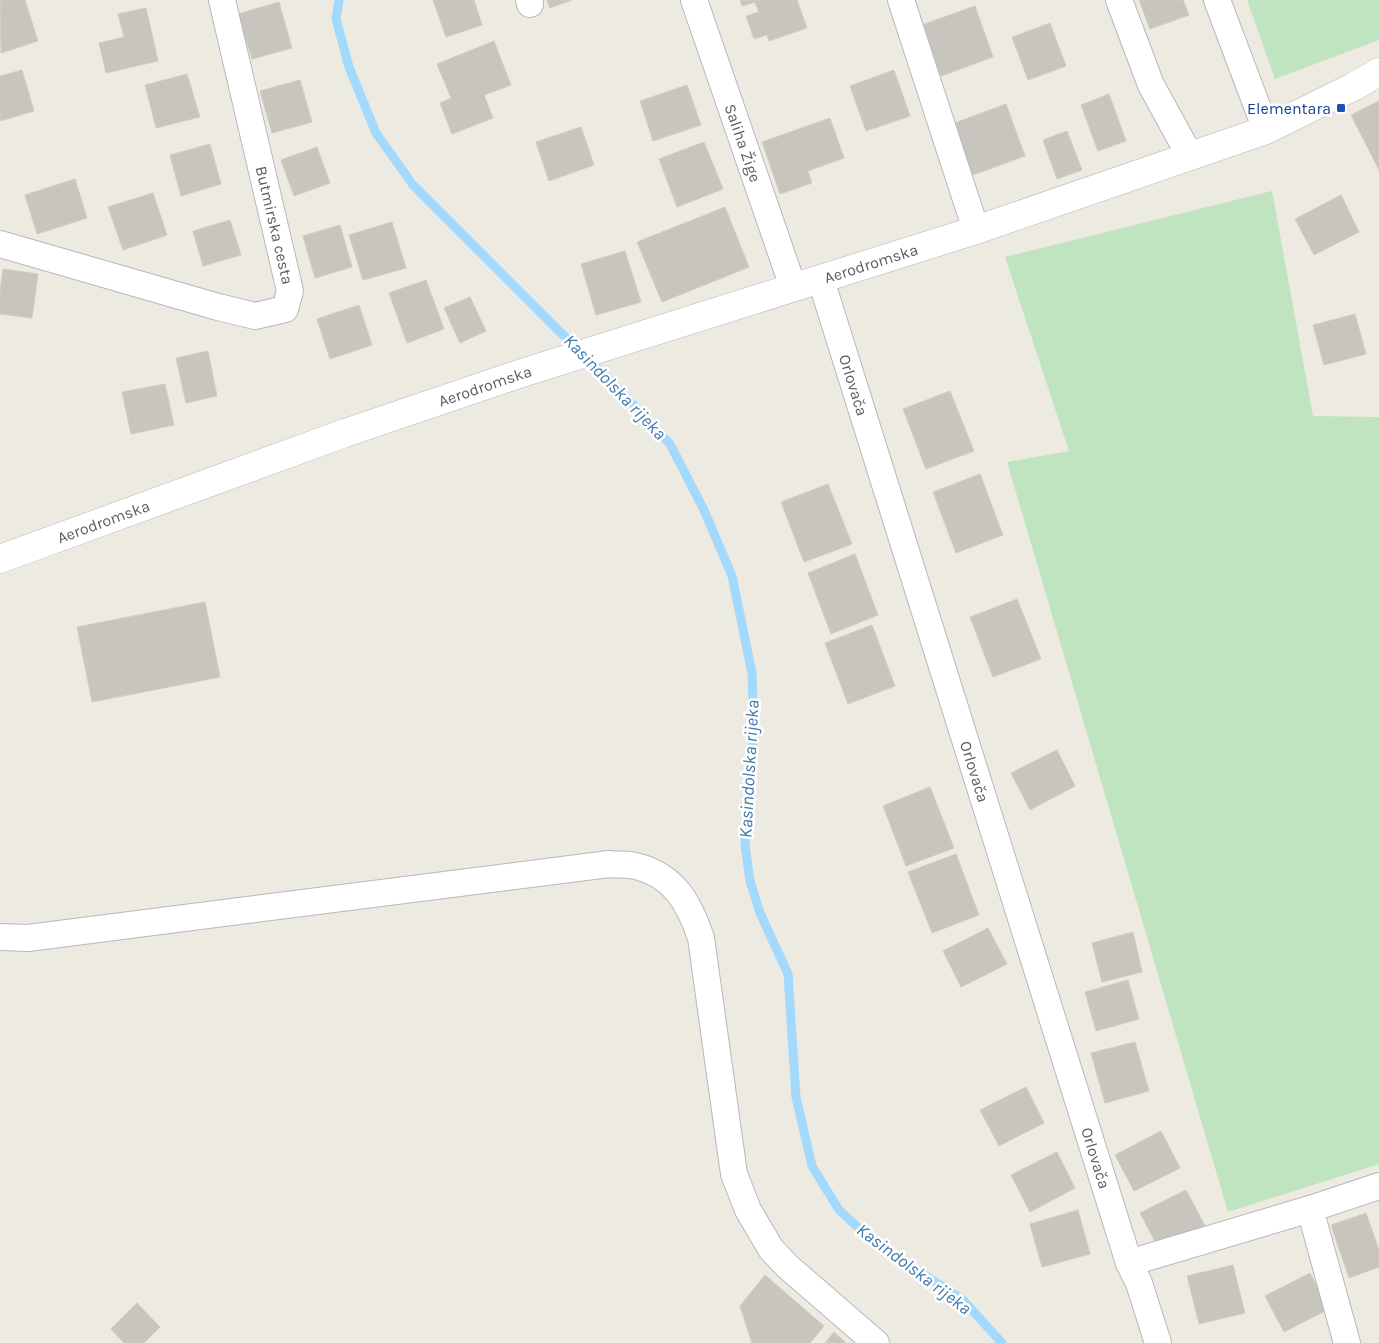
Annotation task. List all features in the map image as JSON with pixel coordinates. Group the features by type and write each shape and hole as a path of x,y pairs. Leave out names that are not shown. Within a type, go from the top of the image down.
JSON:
{"street":[{"name":"Butmirska cesta","path":"0,244 255,316 285,309 290,291 222,0"},
{"name":"Saliha Žige","path":"694,0 793,287"},
{"path":"901,0 976,230"},
{"path":"1119,0 1151,85 1190,156"},
{"path":"1217,0 1266,130"},
{"name":"Aerodromska","path":"0,560 345,433 519,374 976,230 1266,130 1354,87 1379,72"},
{"name":"Orlovača","path":"821,280 1129,1263 1139,1283 1158,1343"},
{"path":"0,937 28,938 609,864 636,866 659,875 676,889 692,911 701,938 734,1174 748,1210 771,1250 876,1343"},
{"path":"1129,1263 1310,1209 1379,1186"},
{"path":"1310,1209 1347,1343"}],"green space":[{"path":"1247,0 1379,0 1379,40 1275,79"},
{"path":"1272,191 1313,416 1379,417 1379,1164 1228,1212 1007,462 1069,451 1005,257"}],"building":[{"path":"0,0 25,0 38,41 1,53"},
{"path":"433,0 474,0 482,25 446,37"},
{"path":"547,0 572,0 550,8"},
{"path":"740,0 797,0 807,28 769,41 767,35 754,39 746,16 759,12 755,2 742,6"},
{"path":"1139,0 1183,0 1189,15 1150,29"},
{"path":"279,2 292,48 252,59 238,14"},
{"path":"975,6 993,57 941,76 922,25"},
{"path":"146,8 158,61 106,73 99,43 124,37 118,14"},
{"path":"1050,23 1066,66 1028,80 1012,37"},
{"path":"494,41 511,85 484,95 493,118 452,134 440,103 451,98 437,64"},
{"path":"22,70 34,111 0,121 0,76"},
{"path":"894,70 910,116 866,131 850,86"},
{"path":"187,74 200,117 156,128 145,85"},
{"path":"300,80 312,122 272,133 260,91"},
{"path":"687,85 701,125 653,141 640,101"},
{"path":"1109,94 1126,141 1098,151 1081,105"},
{"path":"1379,101 1379,170 1351,115"},
{"path":"1006,104 1025,156 970,176 952,124"},
{"path":"830,118 844,158 808,171 812,183 780,194 762,142"},
{"path":"581,127 594,165 549,181 536,142"},
{"path":"1067,131 1082,170 1057,179 1043,140"},
{"path":"704,142 723,189 677,207 659,159"},
{"path":"210,144 221,184 181,196 170,155"},
{"path":"317,147 330,183 294,196 281,160"},
{"path":"75,179 87,218 37,234 25,195"},
{"path":"153,193 167,235 123,250 108,207"},
{"path":"1341,195 1359,232 1314,255 1295,219"},
{"path":"725,207 749,267 662,302 637,242"},
{"path":"230,220 241,255 203,266 193,231"},
{"path":"392,222 406,268 363,280 349,235"},
{"path":"340,225 352,267 315,278 303,236"},
{"path":"625,251 641,302 596,315 581,264"},
{"path":"3,269 38,274 32,318 0,314 0,291"},
{"path":"426,280 444,329 407,343 389,293"},
{"path":"470,297 486,331 460,343 444,308"},
{"path":"359,305 372,345 330,359 317,319"},
{"path":"1355,314 1366,354 1324,365 1313,325"},
{"path":"208,351 217,396 186,403 176,358"},
{"path":"165,384 174,425 131,434 122,392"},
{"path":"950,391 974,451 926,469 903,409"},
{"path":"980,474 1003,535 956,553 933,492"},
{"path":"828,484 852,544 804,562 781,502"},
{"path":"855,554 878,615 831,634 808,573"},
{"path":"1017,599 1041,659 993,677 970,617"},
{"path":"205,602 220,677 92,702 77,627"},
{"path":"872,625 895,686 848,704 825,643"},
{"path":"1057,750 1075,786 1030,810 1011,773"},
{"path":"930,787 954,848 906,866 883,806"},
{"path":"956,854 979,915 932,933 908,872"},
{"path":"988,928 1007,964 961,987 943,951"},
{"path":"1133,932 1142,972 1102,982 1092,943"},
{"path":"1128,980 1139,1019 1096,1031 1085,992"},
{"path":"1135,1042 1149,1091 1105,1103 1091,1053"},
{"path":"1026,1087 1044,1123 999,1146 980,1110"},
{"path":"1161,1131 1180,1168 1134,1191 1115,1155"},
{"path":"1057,1152 1075,1188 1030,1212 1011,1175"},
{"path":"1186,1190 1205,1226 1159,1249 1140,1213"},
{"path":"1078,1210 1090,1254 1042,1267 1030,1224"},
{"path":"1366,1213 1379,1250 1379,1267 1349,1278 1331,1225"},
{"path":"1233,1265 1245,1313 1199,1324 1187,1276"},
{"path":"1310,1273 1329,1309 1284,1332 1265,1296"},
{"path":"765,1275 824,1326 810,1343 752,1343 740,1306"},
{"path":"137,1303 160,1327 144,1343 124,1343 111,1329"},
{"path":"834,1332 846,1343 825,1343"}],"waterway":[{"name":"Kasindolska rijeka","path":"339,0 336,19 349,67 376,133 413,185 611,381 670,444 704,510 732,576 752,673 754,732 745,845 750,881 760,913 788,974 796,1097 812,1166 839,1210 875,1243 963,1300 1002,1343"}],"place":[{"name":"Elementara","path":"1341,108"}]}
